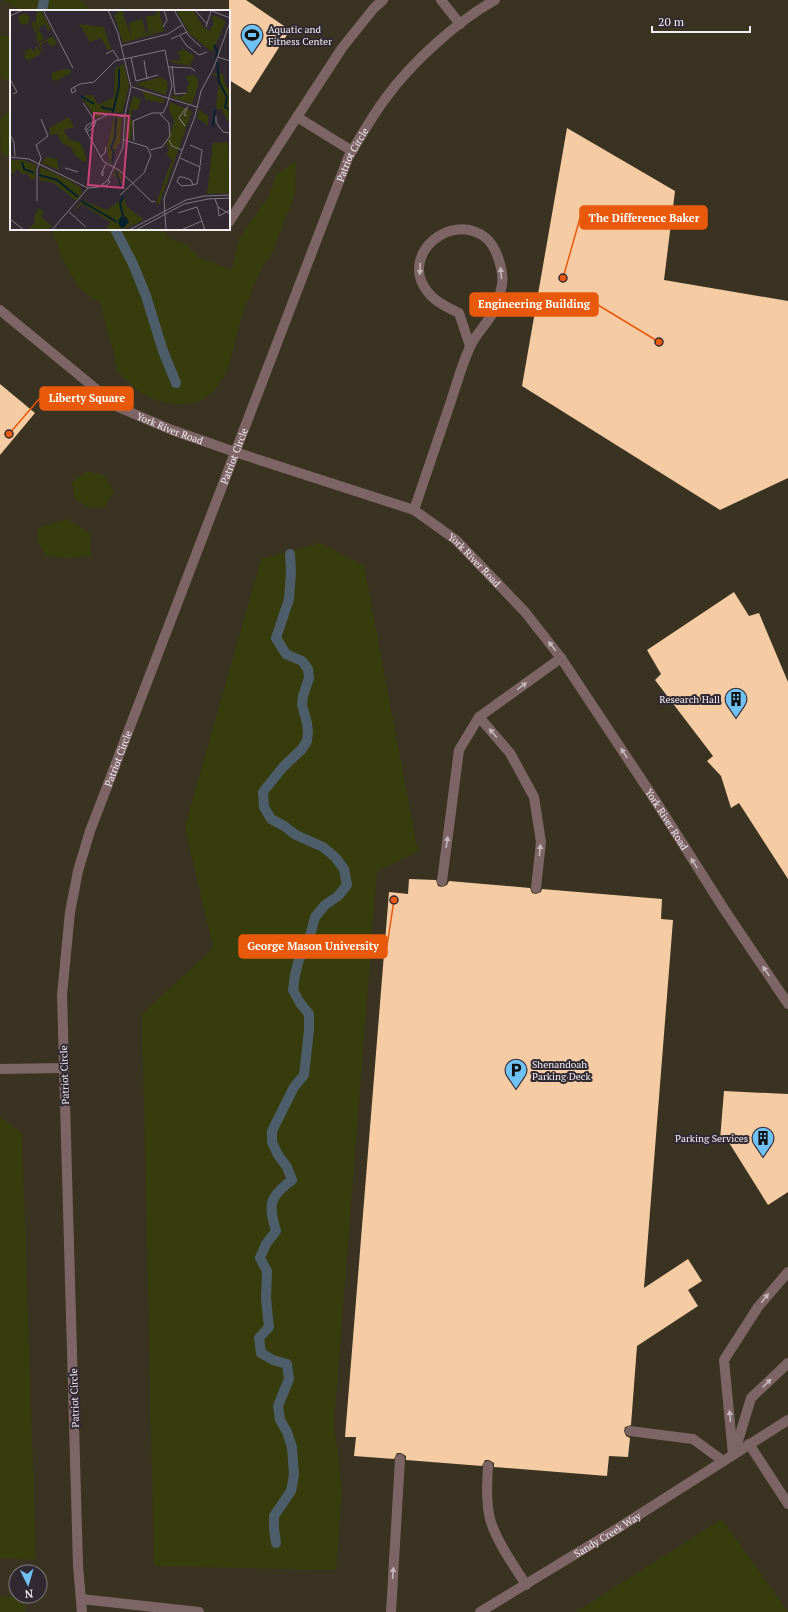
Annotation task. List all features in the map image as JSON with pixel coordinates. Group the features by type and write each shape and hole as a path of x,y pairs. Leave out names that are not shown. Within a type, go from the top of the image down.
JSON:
{"street":[{"path":"230,220 342,48 374,8 383,0"},
{"path":"441,0 460,24"},
{"name":"Patriot Circle","path":"82,1612 78,1566 62,995 70,912 78,871 90,831 342,173 352,151 390,93 414,64 449,32 495,0"},
{"path":"297,117 352,151"},
{"path":"414,510 470,346 492,314 502,284 498,256 487,239 476,232 464,229 451,230 431,241 423,253 419,267 420,280 427,291 435,299 459,313 470,346"},
{"name":"York River Road","path":"0,310 118,407 172,430 235,452 414,510 456,540 525,612 561,658 724,909 788,1004"},
{"path":"442,881 459,750 479,717 561,658"},
{"path":"479,717 510,753 534,797 541,842 536,888"},
{"path":"0,1070 64,1068"},
{"path":"733,1455 724,1360 758,1307 788,1272"},
{"path":"733,1455 752,1398 788,1363"},
{"name":"Sandy Creek Way","path":"480,1612 526,1585 788,1420"},
{"path":"630,1431 693,1439 723,1461"},
{"path":"750,1444 788,1504"},
{"path":"391,1612 400,1459"},
{"path":"488,1466 487,1496 490,1519 498,1539 526,1585"},
{"path":"82,1599 199,1612"}],"shaded area":[{"path":"0,0 788,0 788,1612 0,1612"}],"green space":[{"path":"3,0 81,0 90,10 19,10"},
{"path":"0,36 10,36 10,80 2,79 0,74"},
{"path":"10,110 10,157 1,152 0,119"},
{"path":"296,161 295,193 272,253 263,265 243,311 227,372 214,391 203,399 189,404 175,404 155,400 137,390 117,371 113,348 104,319 102,304 80,289 63,260 52,230 165,230 167,237 186,245 198,257 232,270 239,239 270,194 276,175"},
{"path":"87,471 104,475 114,492 104,507 89,508 74,498 72,482"},
{"path":"67,519 90,533 91,556 66,558 47,556 38,543 37,528"},
{"path":"320,543 364,566 418,852 377,871 334,1423 342,1493 336,1570 154,1566 142,1014 213,948 185,827 261,559"},
{"path":"0,1117 22,1133 36,1560 0,1558"},
{"path":"722,1519 788,1612 576,1612"},
{"path":"0,1597 8,1597 8,1604 26,1604 25,1612 0,1612"}],"building":[{"name":"Aquatic and Fitness Center","path":"229,0 246,0 290,30 250,93 230,81"},
{"path":"567,128 675,191 664,280 788,301 788,478 720,510 522,386"},
{"path":"0,384 35,413 0,455"},
{"name":"Research Hall","path":"734,592 749,616 759,613 788,682 788,879 739,803 731,808 721,776 707,761 713,756 655,680 661,674 647,650"},
{"name":"Shenandoah Parking Deck","path":"409,879 436,880 438,886 442,887 447,885 449,881 530,888 532,893 536,894 541,892 542,889 662,899 661,919 673,920 644,1288 688,1259 702,1281 688,1290 698,1306 637,1346 631,1425 625,1427 624,1431 626,1436 630,1438 628,1457 609,1456 607,1476 494,1467 494,1463 489,1460 485,1460 482,1466 406,1460 406,1456 401,1453 397,1453 394,1459 354,1456 356,1437 345,1437 389,892 408,894"},
{"name":"Parking Services","path":"724,1091 788,1094 788,1192 768,1205 728,1141 720,1140"}],"waterway":[{"path":"42,10 44,0"},
{"path":"116,230 133,264 146,296 163,351 176,383"},
{"path":"276,1543 274,1516 291,1491 294,1475 292,1447 287,1432 280,1420 278,1406 289,1379 287,1364 273,1360 261,1353 259,1338 269,1327 266,1299 267,1271 260,1258 266,1244 276,1231 273,1222 271,1207 272,1202 279,1191 292,1180 287,1167 278,1155 272,1142 272,1131 294,1087 304,1075 309,1030 309,1014 300,1003 293,990 299,959 307,947 315,917 325,905 338,896 347,885 344,869 335,857 323,847 296,835 271,819 264,807 263,792 283,767 302,749 307,741 308,732 302,705 303,696 309,678 308,669 302,661 286,654 276,638 289,599 291,572 290,554"}],"place":[{"name":"Aquatic and Fitness Center","path":"252,54"},
{"name":"The Difference Baker","path":"563,278"},
{"name":"Engineering Building","path":"659,342"},
{"name":"Liberty Square","path":"9,434"},
{"name":"Research Hall","path":"736,718"},
{"name":"George Mason University","path":"394,900"},
{"name":"Shenandoah Parking Deck","path":"516,1090"},
{"name":"Parking Services","path":"763,1158"}]}
